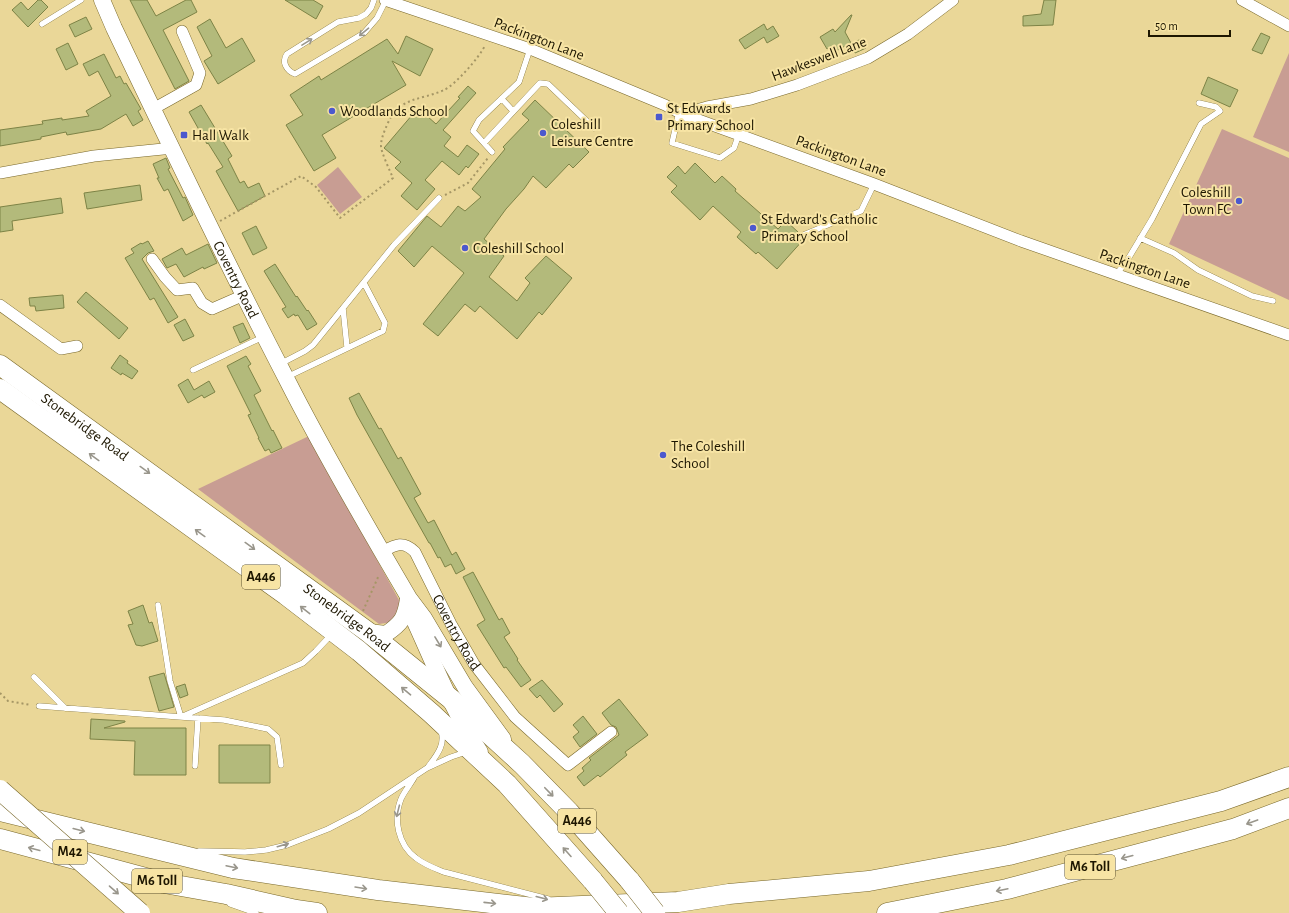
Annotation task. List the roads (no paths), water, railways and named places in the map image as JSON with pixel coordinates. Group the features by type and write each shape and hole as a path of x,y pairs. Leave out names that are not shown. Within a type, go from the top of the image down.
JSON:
{"highway":[{"name":"Stonebridge Road","path":"0,365 340,624 359,651 431,712 507,784 593,881 618,913"},
{"name":"Stonebridge Road","path":"0,389 286,595 340,624 368,632 451,699 522,764 569,812 630,881 655,913"},
{"name":"M6 Toll","path":"0,811 233,868 378,890 534,908 678,902 729,894 876,880 1009,855 1221,801 1289,777"},
{"name":"M42","path":"0,790 140,913"},
{"name":"M6 Toll","path":"887,913 1007,889 1233,829 1289,808"},
{"name":"M6 Toll","path":"0,839 164,883 317,913"}],"main road":[{"name":"Coventry Road","path":"102,0 210,227 282,371 327,455 409,598"},
{"path":"368,632 386,634 399,626 406,615 409,598"},
{"path":"409,598 415,622 469,736 507,784"},
{"path":"409,598 424,618 465,686 522,764"}],"street":[{"name":"Packington Lane","path":"385,0 530,49 680,113 874,184 1021,241 1289,335"},
{"name":"Hawkeswell Lane","path":"680,113 751,99 797,85 868,58 908,34 953,0"},
{"path":"1242,0 1289,26"},
{"path":"153,109 196,85 200,73 182,31"},
{"path":"0,173 94,156 173,148"},
{"path":"152,259 177,290 193,288 202,302 212,309 244,294"},
{"path":"0,305 61,349 77,346"},
{"name":"Coventry Road","path":"382,552 395,545 410,547 415,552 451,624 474,664 515,717 568,765 611,732"}],"lane":[{"path":"42,24 81,0"},
{"path":"374,0 371,8 366,14 359,18 338,22 287,54 284,61 291,72 295,74 364,33 377,18 385,0"},
{"path":"492,152 473,131 479,120 519,82 530,49"},
{"path":"484,143 536,86 544,82 548,84 594,128"},
{"path":"502,99 513,111"},
{"path":"1116,275 1128,259 1140,238 1201,124 1220,112 1216,107 1199,103"},
{"path":"680,113 672,143 720,158 734,148 739,134"},
{"path":"796,238 861,211 874,184"},
{"path":"282,371 313,345 394,245 439,198"},
{"path":"1140,238 1174,253 1198,270 1252,296 1273,301"},
{"path":"394,245 396,254"},
{"path":"282,371 347,347 383,331 385,323 364,283"},
{"path":"343,308 347,347"},
{"path":"193,370 265,336"},
{"path":"158,605 170,681 181,717"},
{"path":"181,717 303,663 316,652 340,624"},
{"path":"34,678 65,708"},
{"path":"39,706 224,720 268,729 277,737 280,765"},
{"path":"427,768 442,746 442,733 431,712"},
{"path":"195,766 198,718"},
{"path":"161,850 245,852 266,850 287,845 328,829 359,812 427,768 450,757 472,751"},
{"path":"416,776 401,799 396,816 398,830 405,845 415,858 444,872 575,906"},
{"path":"164,883 206,897"},
{"path":"220,902 256,913"}],"place":[{"name":"Woodlands School","path":"332,111"},
{"name":"St Edwards Primary School","path":"659,117"},
{"name":"Coleshill Leisure Centre","path":"543,133"},
{"name":"Hall Walk","path":"184,135"},
{"name":"Coleshill Town FC","path":"1239,201"},
{"name":"St Edward's Catholic Primary School","path":"753,228"},
{"name":"Coleshill School","path":"465,248"},
{"name":"The Coleshill School","path":"663,455"}]}
